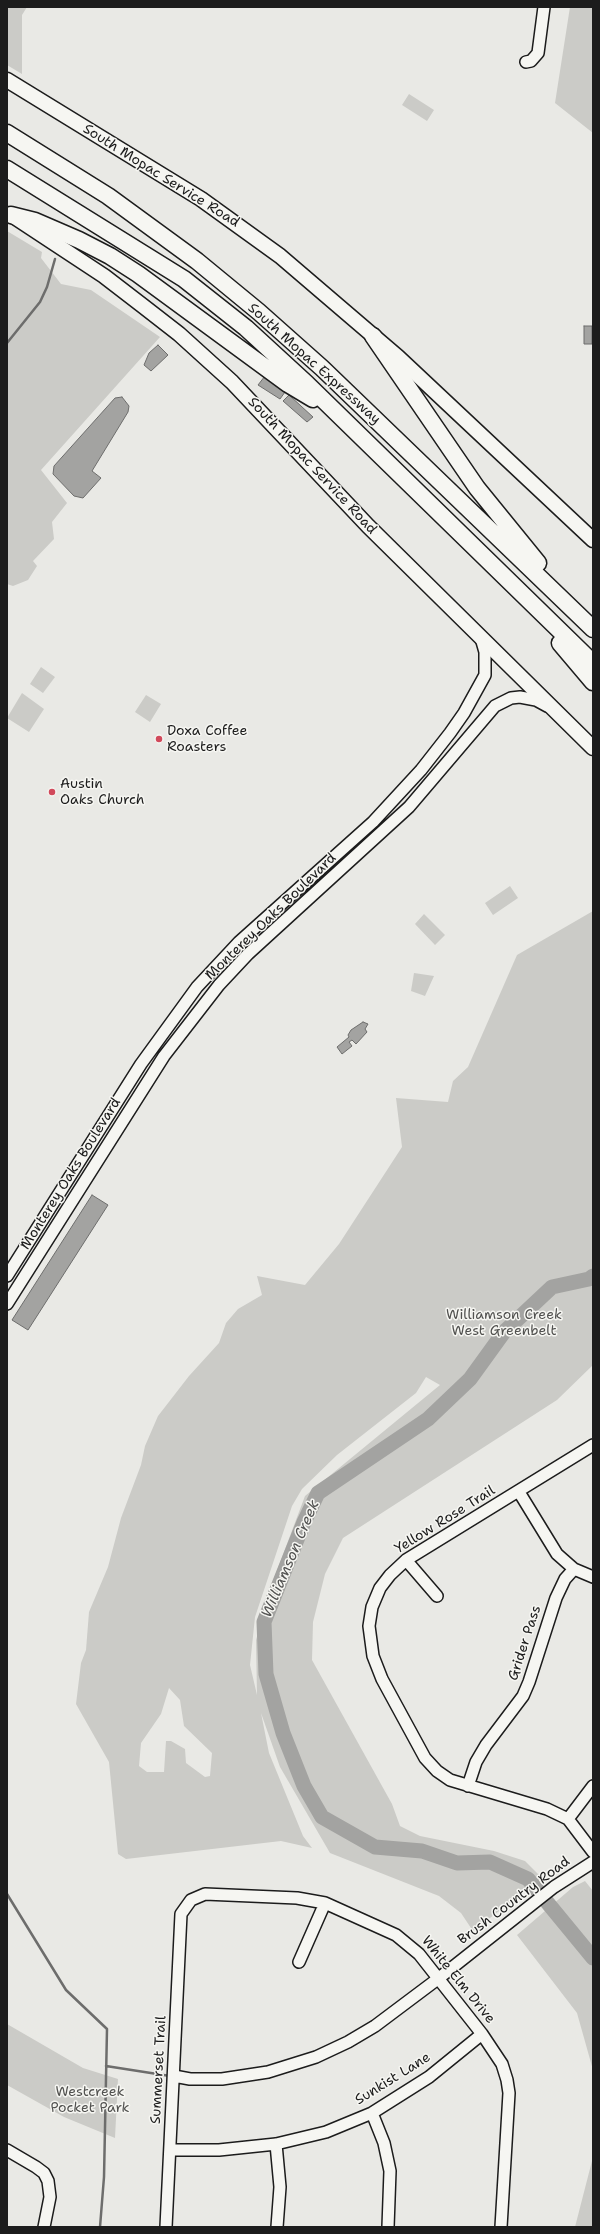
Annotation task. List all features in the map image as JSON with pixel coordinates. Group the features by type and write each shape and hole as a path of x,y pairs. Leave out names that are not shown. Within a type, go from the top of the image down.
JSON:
{"highway":[{"name":"South Mopac Expressway","path":"7,133 108,196 197,261 259,312 322,368 593,629"},
{"name":"South Mopac Expressway","path":"9,170 184,279 246,328 307,384 331,410 593,663"},
{"path":"9,214 35,221 79,240 116,260 138,274 288,384 331,410"},
{"path":"373,336 477,488 537,562 563,599"},
{"path":"535,607 565,650 593,682"}],"main road":[{"name":"South Mopac Service Road","path":"7,80 149,166 242,227 316,285 593,540"},
{"name":"South Mopac Service Road","path":"9,214 104,276 179,334 232,382 368,526 593,748"}],"street":[{"path":"526,62 531,61 538,53 544,7"},
{"name":"Monterey Oaks Boulevard","path":"7,1276 141,1064 197,987 240,942 373,822 421,770 450,733 464,713 485,675 485,652 481,637"},
{"name":"Monterey Oaks Boulevard","path":"7,1304 164,1056 204,1002 233,970 394,822 429,785 495,706 511,698 520,697 536,700 553,708"},
{"name":"Yellow Rose Trail","path":"593,1445 519,1492 406,1560 383,1584 372,1607 369,1626 372,1656 382,1679 425,1758 450,1780 547,1809 568,1819 593,1852"},
{"path":"519,1492 558,1554 574,1569 593,1577"},
{"path":"406,1560 437,1596"},
{"name":"Grider Pass","path":"468,1786 476,1762 486,1745 523,1696 530,1682 556,1598 565,1579 574,1569"},
{"path":"568,1819 593,1786"},
{"name":"Brush Country Road","path":"174,2076 190,2079 242,2077 276,2070 316,2058 348,2042 375,2026 569,1876 593,1862"},
{"name":"White Elm Drive","path":"181,1914 191,1900 205,1894 297,1898 325,1903 396,1935 419,1954 482,2034 502,2064 510,2093 502,2227"},
{"path":"299,1962 325,1903"},
{"name":"Summerset Trail","path":"166,2227 181,1914"},
{"name":"Sunkist Lane","path":"170,2150 219,2150 276,2144 326,2132 372,2113 429,2077 482,2034"},
{"path":"372,2113 384,2143 390,2171 388,2227"},
{"path":"276,2144 280,2176 278,2227"},
{"path":"7,2150 36,2167 44,2174 48,2181 50,2197 44,2227"}],"green space":[{"path":"7,7 27,7 22,15 22,74 7,65"},
{"path":"570,7 593,7 593,133 555,103"},
{"path":"409,94 434,110 427,121 402,105"},
{"path":"7,231 42,252 41,258 61,284 91,290 160,337 41,470 67,503 52,522 54,539 33,561 37,566 28,580 13,586 7,584"},
{"path":"41,667 55,677 43,693 30,684"},
{"path":"22,693 44,709 29,732 7,718"},
{"path":"146,695 161,704 150,722 135,712"},
{"path":"510,886 518,898 493,915 485,903"},
{"name":"Williamson Creek West Greenbelt","path":"593,911 593,1365 557,1400 343,1538 325,1574 313,1622 312,1660 392,1804 400,1826 420,1836 494,1851 525,1861 542,1878 473,1931 461,1913 439,1896 330,1853 280,1767 261,1713 269,1753 303,1836 312,1848 281,1841 126,1859 118,1854 109,1762 76,1704 81,1663 86,1650 89,1612 108,1567 121,1518 141,1465 145,1446 158,1416 189,1376 219,1343 226,1323 238,1309 262,1295 257,1276 305,1285 339,1244 402,1147 396,1098 448,1102 453,1081 468,1067 517,955","holes":["426,1377 440,1385 305,1496 273,1581 256,1640 257,1695 250,1665 255,1617 292,1506 302,1489 337,1455 416,1393","169,1688 180,1700 184,1726 212,1753 210,1776 205,1777 186,1763 185,1749 171,1741 166,1741 164,1772 147,1772 139,1766 141,1743 161,1714"]},
{"path":"424,914 445,935 435,945 415,924"},
{"path":"414,973 434,976 425,996 411,991"},
{"path":"585,1881 593,1891 593,2070 577,2013 517,1935 573,1887"},
{"name":"Westcreek Pocket Park","path":"7,2024 83,2068 118,2079 115,2138 64,2117 7,2085"},
{"path":"593,2157 593,2227 575,2227"}],"shaded area":[{"path":"584,326 592,326 592,344 584,344"},
{"path":"158,345 168,355 151,371 144,365 149,353"},
{"path":"265,376 285,392 280,399 258,385"},
{"path":"289,395 313,417 307,422 283,401"},
{"path":"122,397 129,406 128,412 92,471 101,478 83,498 74,496 53,474 54,466 115,398"},
{"path":"363,1022 368,1024 365,1029 367,1032 356,1044 352,1040 349,1042 352,1046 342,1054 337,1047 349,1037 348,1035 351,1030"},
{"path":"92,1195 108,1205 28,1330 12,1320"}],"waterway":[{"path":"7,343 40,302 47,287 55,259"},
{"name":"Williamson Creek","path":"593,1276 589,1279 552,1287 504,1332 470,1379 428,1419 318,1493 304,1522 264,1622 266,1674 283,1733 304,1786 322,1817 375,1847 422,1851 457,1863 490,1862 528,1879 593,1958"},
{"path":"7,1894 66,1990 107,2029 104,2177 100,2227"},
{"path":"106,2066 170,2076"}],"place":[{"name":"Doxa Coffee Roasters","path":"159,739"},
{"name":"Austin Oaks Church","path":"52,792"}]}
